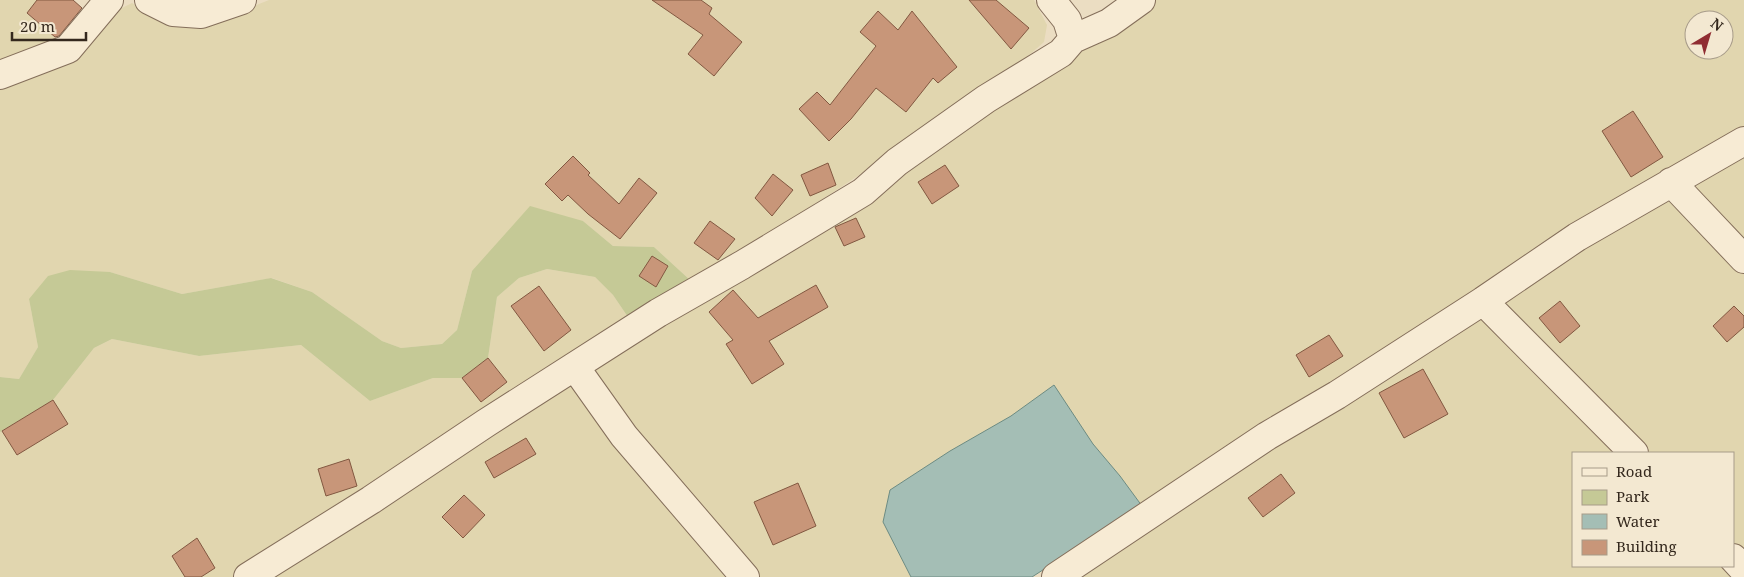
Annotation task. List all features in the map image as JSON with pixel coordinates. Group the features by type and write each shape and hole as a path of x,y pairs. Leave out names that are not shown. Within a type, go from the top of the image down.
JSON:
{"street":[{"path":"0,75 68,49 109,0"},
{"path":"149,0 173,12 201,14 242,0"},
{"path":"1051,0 1067,20 1073,38"},
{"path":"248,577 371,500 486,423 658,313 742,265 862,192 897,162 986,99 1061,53 1073,38 1109,22 1141,0"},
{"path":"1056,577 1268,436 1483,301 1577,237 1744,141"},
{"path":"1672,182 1744,258"},
{"path":"1483,301 1633,452"},
{"path":"575,367 624,436 745,577"},
{"path":"1734,559 1744,570"}],"shaded area":[{"path":"0,0 37,0 27,13 58,40 0,62"},
{"path":"269,0 1034,0 1047,25 1044,42 1012,70 931,128 745,250 690,280 654,247 613,246 583,221 472,271 457,330 442,344 401,348 382,341 312,292 272,278 182,294 110,272 29,299 38,347 19,379 0,377 0,88 54,67 118,10 132,3 145,11 209,24"},
{"path":"1156,0 1744,0 1744,133 1142,506 1093,444 1011,416 950,451 890,490 883,522 911,577 757,577 597,387 594,372 605,356 684,306 791,252 824,231 962,130 1089,43"},
{"path":"1744,152 1744,248 1690,191 1700,176"},
{"path":"1666,196 1744,271 1744,559 1734,549 1734,452 1639,452 1502,305 1512,290"},
{"path":"547,269 595,277 613,295 630,320 235,577 0,577 0,432 2,431 17,455 68,424 53,400 94,348 112,339 199,356 301,345 370,401 433,378 462,378 481,402 507,382 488,358 497,297 519,278"},
{"path":"1480,315 1626,452 1572,452 1572,567 1734,567 1744,577 1071,577"},
{"path":"577,382 735,577 270,577 553,388"}],"green space":[{"path":"530,206 583,221 613,246 654,247 690,280 630,320 613,295 595,277 547,269 519,278 497,297 488,358 462,378 433,378 370,401 301,345 199,356 112,339 94,348 53,400 0,432 0,377 19,379 38,347 29,299 48,276 70,270 110,272 182,294 271,278 312,292 382,341 401,348 442,344 457,330 472,271"}],"water":[{"path":"1054,385 1093,444 1142,506 1032,577 911,577 883,522 890,490 950,451 1011,416"}],"building":[{"path":"37,0 73,0 82,8 59,36 55,37 27,13"},
{"path":"652,0 701,0 712,8 709,14 742,42 714,76 688,54 703,35"},
{"path":"969,0 996,0 1029,28 1011,49"},
{"path":"878,11 898,30 912,11 957,67 938,83 933,78 906,112 876,88 851,119 829,141 799,109 817,92 830,105 876,46 860,32"},
{"path":"1633,111 1663,157 1631,177 1602,131"},
{"path":"573,156 590,173 588,175 619,204 639,178 657,193 620,239 588,214 568,195 562,201 545,184"},
{"path":"828,163 836,185 810,196 801,175"},
{"path":"945,165 959,186 932,204 918,182"},
{"path":"773,174 793,190 772,216 755,198"},
{"path":"856,218 865,237 844,246 835,227"},
{"path":"710,221 735,239 718,260 694,243"},
{"path":"652,256 668,266 656,287 639,276"},
{"path":"816,285 828,307 769,341 784,364 752,384 726,344 733,340 709,312 733,290 758,318"},
{"path":"539,286 571,330 544,351 511,306"},
{"path":"1560,301 1580,326 1560,343 1539,318"},
{"path":"1734,306 1744,316 1744,327 1727,342 1713,326"},
{"path":"1329,335 1343,356 1309,377 1296,355"},
{"path":"488,358 507,382 481,402 462,378"},
{"path":"1423,369 1448,414 1404,438 1379,393"},
{"path":"53,400 68,424 17,455 2,431"},
{"path":"526,438 536,454 494,478 485,462"},
{"path":"349,459 357,486 326,496 318,469"},
{"path":"1281,474 1295,493 1263,517 1248,498"},
{"path":"798,483 816,526 773,545 754,502"},
{"path":"464,495 485,515 463,538 442,517"},
{"path":"197,538 215,568 201,577 185,577 172,556"}]}
